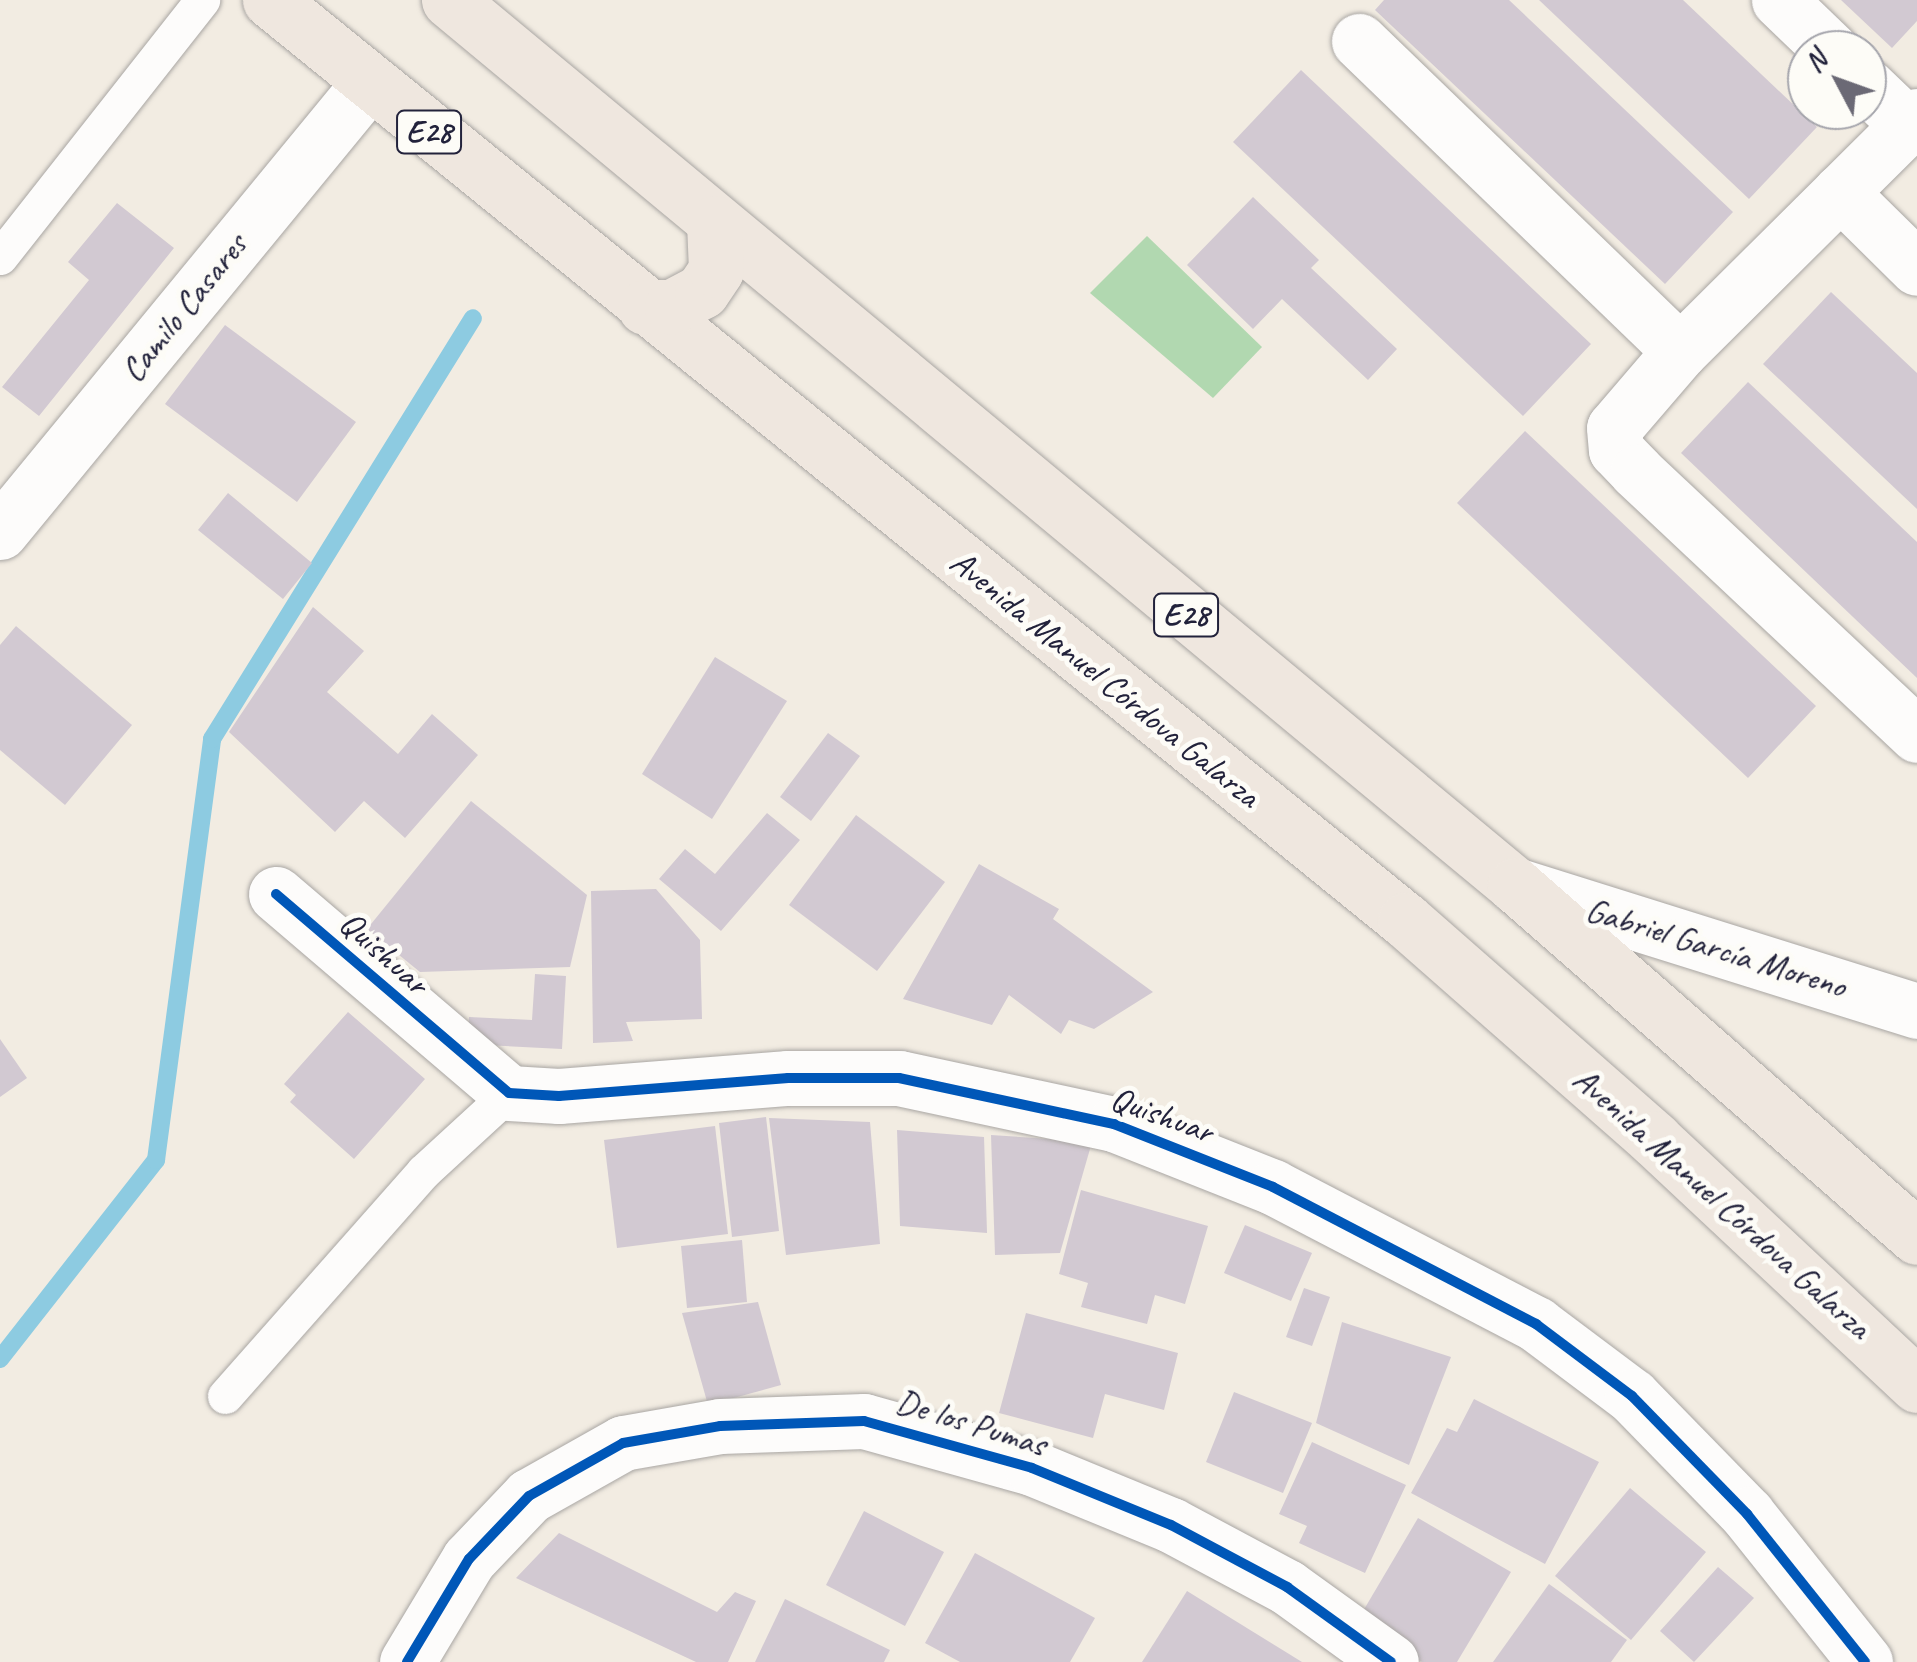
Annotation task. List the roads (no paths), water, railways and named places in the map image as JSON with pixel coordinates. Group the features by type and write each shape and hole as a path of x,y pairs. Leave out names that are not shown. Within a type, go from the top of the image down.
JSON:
{"main road":[{"name":"Avenida Manuel Córdova Galarza","path":"270,0 1405,920 1654,1138 1917,1385"},
{"name":"E28","path":"449,0 714,224 1515,885 1917,1237"},
{"path":"644,307 672,307 702,291 716,270 714,224"}],"street":[{"path":"1780,0 1810,30"},
{"path":"1359,41 1680,351"},
{"name":"Camilo Casares","path":"0,532 369,84"},
{"path":"1887,102 1912,121 1680,351 1614,428 1616,450 1917,736"},
{"path":"1840,192 1917,268"},
{"name":"Gabriel García Moreno","path":"1515,885 1917,1012"},
{"name":"Quishuar","path":"276,894 509,1093 899,1078 1114,1124 1274,1187 1536,1324 1632,1396 1746,1514 1865,1662"},
{"name":"De los Pumas","path":"407,1662 468,1559 529,1496 623,1443 720,1426 864,1420 1016,1462 1171,1525 1287,1587 1391,1662"}],"lane":[{"path":"0,257 202,0"},
{"path":"226,1396 424,1172 509,1093"}],"waterway":[{"path":"0,1359 156,1160 212,739 473,318"}]}
